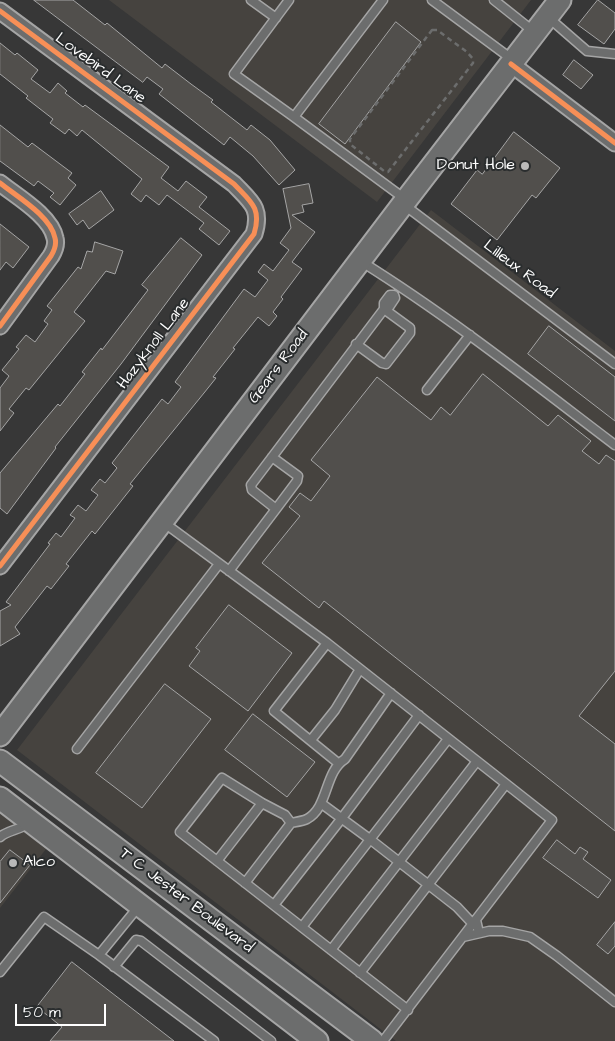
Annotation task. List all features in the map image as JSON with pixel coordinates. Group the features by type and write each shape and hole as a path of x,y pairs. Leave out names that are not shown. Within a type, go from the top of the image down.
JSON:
{"main road":[{"name":"Gears Road","path":"0,735 560,0"},
{"name":"T C Jester Boulevard","path":"0,761 372,1041"},
{"name":"T C Jester Boulevard","path":"0,798 317,1041"},
{"path":"140,904 158,880"}],"street":[{"name":"Lovebird Lane","path":"0,11 184,146"},
{"path":"512,62 615,143"},
{"name":"Hazyknoll Lane","path":"0,566 254,234 258,220 256,211 248,199 234,184 184,146"},
{"path":"0,183 46,220 55,237 55,248 36,279 0,326"}],"lane":[{"path":"252,0 276,18 290,0"},
{"path":"294,117 382,0"},
{"path":"432,0 512,62"},
{"path":"494,0 587,51 615,54"},
{"name":"Lilleux Road","path":"276,18 234,74 294,117 615,364"},
{"path":"360,261 470,335 615,445"},
{"path":"276,509 252,490 251,485 356,344 384,308 388,307 395,298 394,295 401,287"},
{"path":"356,344 386,364 410,333 410,328 384,308"},
{"path":"427,390 470,335"},
{"path":"229,571 297,481 298,476 272,457"},
{"path":"162,521 328,643 552,820 383,1041"},
{"path":"77,748 219,564"},
{"path":"328,643 274,711 338,763"},
{"path":"311,740 335,710 360,669"},
{"path":"245,883 292,823 307,819 322,804 322,797 338,763 345,759 390,693"},
{"path":"274,905 419,715"},
{"path":"302,927 448,738"},
{"path":"331,950 477,761"},
{"path":"292,823 284,815 222,778 180,832 408,1010"},
{"path":"360,973 506,784"},
{"path":"217,861 262,803"},
{"path":"322,804 457,907 472,923 476,920"},
{"path":"0,838 5,833 23,828 31,822"},
{"path":"99,956 140,904"},
{"path":"0,972 44,916 214,1041"},
{"path":"476,920 479,933"},
{"path":"463,937 479,933 503,931 530,937 615,1002"},
{"path":"114,967 136,940 141,941 272,1041"}],"path":[{"path":"432,30 437,30 467,52 473,59 472,63 388,172 384,171 350,144 350,139 432,30"}],"shaded area":[{"path":"109,0 531,0 377,202"},
{"path":"431,210 615,351 615,1041 396,1041 17,750"},
{"path":"0,813 46,849 0,908"}],"building":[{"path":"34,0 73,0 105,25 107,23 162,68 165,64 213,100 211,102 247,130 251,125 270,140 295,170 279,185 253,156 230,137 224,145 159,94 163,89 147,77 143,82"},
{"path":"598,0 615,13 615,29 604,44 578,25"},
{"path":"396,22 421,42 345,144 319,124"},
{"path":"0,43 15,55 17,53 38,70 31,79 50,93 58,83 67,91 65,93 83,107 85,105 169,167 161,178 178,191 186,181 207,197 199,207 230,231 219,245 199,229 204,223 167,195 159,205 146,195 141,202 131,194 142,179 82,130 77,136 69,129 65,134 50,123 53,119 0,74"},
{"path":"574,60 593,75 581,89 563,75"},
{"path":"0,125 28,147 32,143 72,173 68,178 76,185 60,205 50,197 54,193 38,181 34,186 0,161"},
{"path":"514,132 560,168 536,198 532,195 497,240 451,204 477,170 482,174"},
{"path":"309,184 313,203 302,205 304,212 292,215 315,232 292,262 302,269 281,297 283,299 273,312 277,316 269,326 258,317 213,377 216,378 130,484 133,486 95,534 92,531 66,564 69,566 51,589 47,586 15,627 20,634 0,646 0,611 11,605 6,602 50,544 48,543 56,533 61,537 75,518 70,515 78,505 86,511 98,495 91,490 100,479 105,483 117,468 112,463 162,399 168,404 181,387 175,382 244,289 255,297 268,280 258,272 264,264 273,271 289,250 280,243 291,228 283,189"},
{"path":"101,191 114,210 89,229 83,220 77,225 69,214"},
{"path":"0,224 29,247 13,268 6,262 0,270"},
{"path":"181,238 202,255 121,364 55,447 7,514 0,508 0,473 58,404 60,406 85,374 82,372 101,348 102,350 148,290 142,285"},
{"path":"95,242 123,251 115,274 106,271 74,312 85,321 29,390 26,388 9,409 14,413 0,431 0,388 9,376 2,370 19,349 16,347 26,335 35,342 48,324 44,321 52,310 47,306 78,267 81,269 87,251 92,252"},
{"path":"549,326 615,377 615,421 528,354"},
{"path":"483,374 548,426 558,415 591,441 582,451 599,464 606,455 615,461 615,671 579,716 615,744 615,831 324,601 319,608 262,563 300,516 289,507 300,493 311,501 330,476 311,460 377,377 431,420 441,407 450,415"},
{"path":"229,605 292,653 248,711 189,666 200,651 196,648"},
{"path":"165,684 211,719 142,808 96,773"},
{"path":"253,714 315,762 287,797 225,750"},
{"path":"557,840 575,854 580,847 588,852 583,859 611,880 598,898 543,858"},
{"path":"10,850 30,865 0,903 0,862"},
{"path":"615,922 615,946 608,954 597,945"},
{"path":"72,962 174,1041 50,1041 62,1027 37,1007"}],"cycle path":[{"path":"0,11 234,184 250,201 257,218 254,234 0,566"},
{"path":"511,64 615,143"},
{"path":"0,183 40,214 52,230 56,243 51,256 0,326"}],"place":[{"name":"Donut Hole","path":"525,166"},
{"name":"Alco","path":"13,863"}]}
